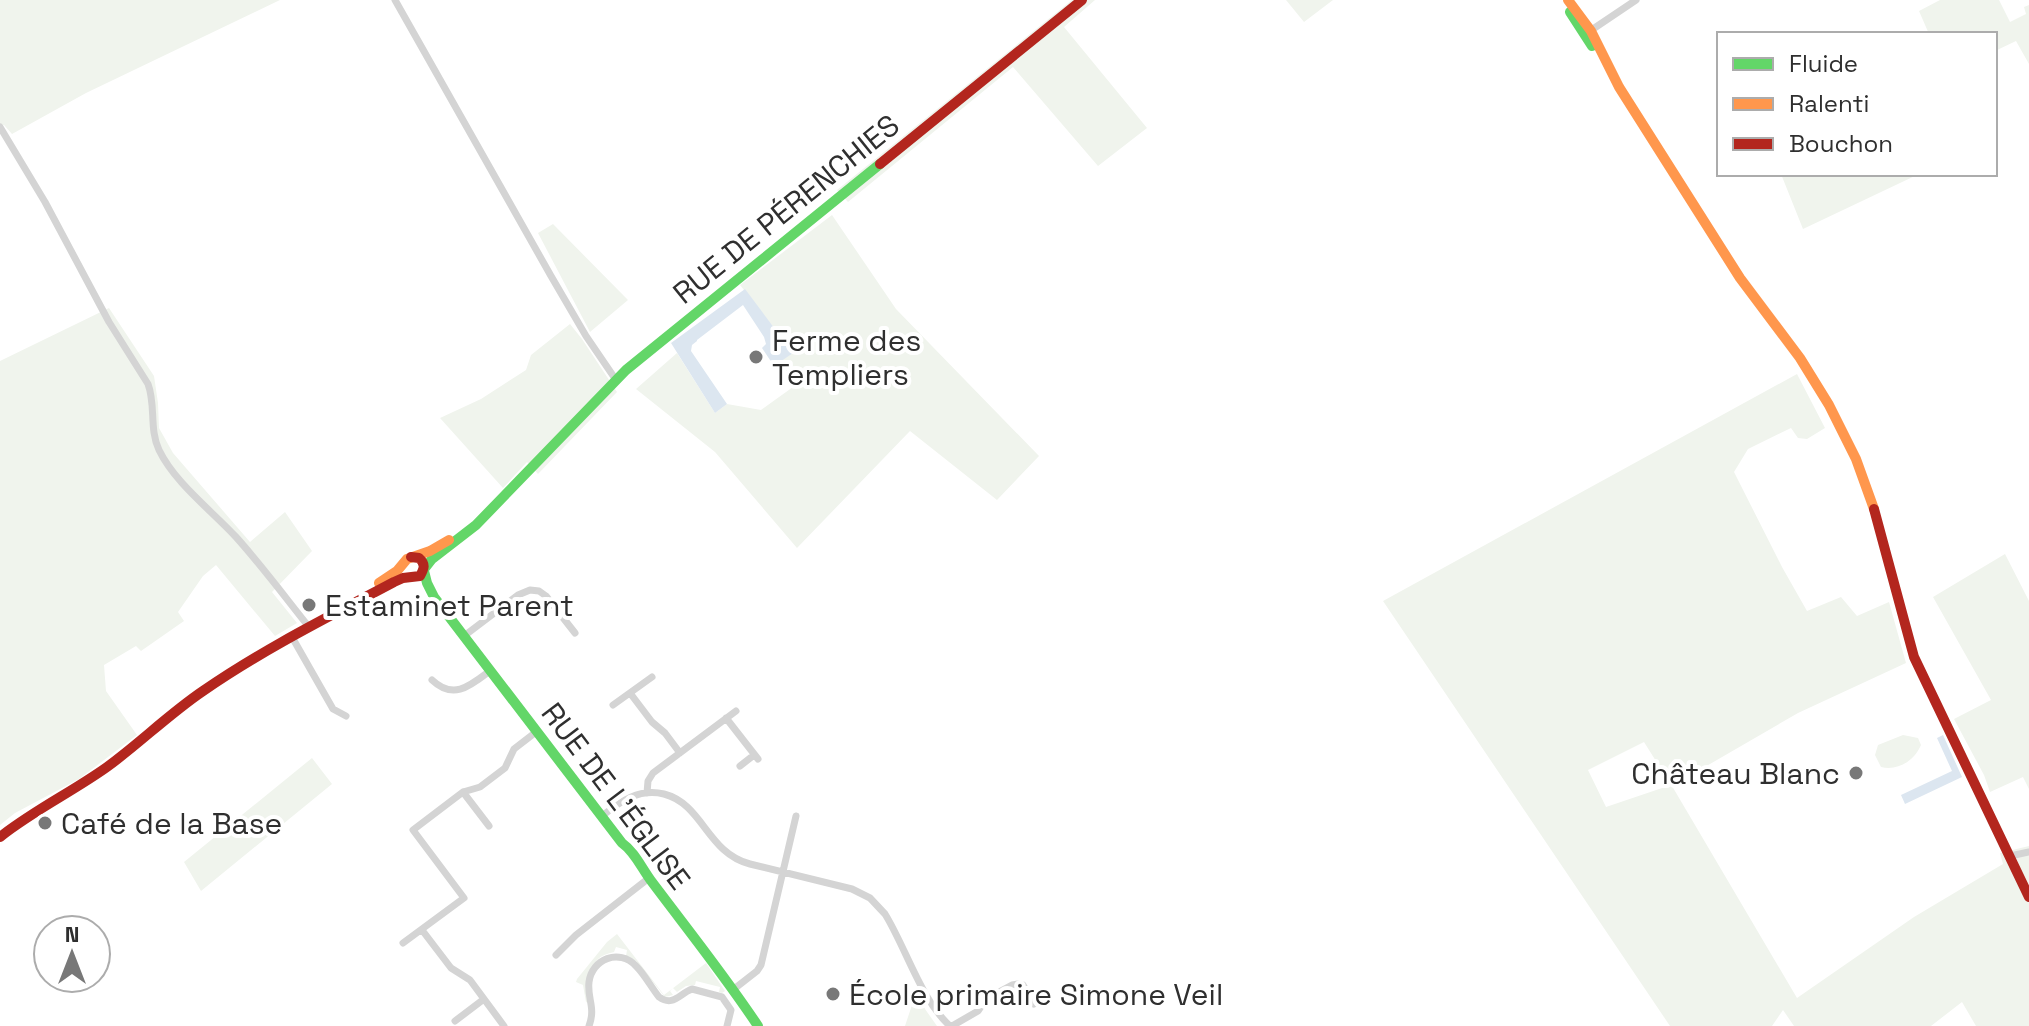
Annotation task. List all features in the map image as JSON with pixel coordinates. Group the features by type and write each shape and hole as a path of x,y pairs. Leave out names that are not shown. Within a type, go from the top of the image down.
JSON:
{"main road":[{"name":"RUE DE PÉRENCHIES","path":"488,512 616,380 1082,0"},
{"path":"1565,0 1740,278 1800,358 1844,434 1873,506 1914,657 2029,897"},
{"path":"345,608 407,560 440,545 488,512"},
{"path":"0,837 21,819 76,788 118,759 209,686 397,580 420,576 432,559 471,530 488,512"},
{"path":"407,560 419,559 424,570"},
{"path":"407,560 404,572 412,578"},
{"name":"RUE DE L'ÉGLISE","path":"424,570 434,597 628,847 758,1026"},
{"name":"RUE DE L'ÉGLISE","path":"412,578 434,597"}],"street":[{"path":"395,0 558,289 616,380"},
{"path":"1588,33 1636,0"},
{"path":"0,127 34,181 109,322 148,384 154,434 165,460 243,545 309,627"},
{"path":"464,636 518,595 530,590 546,596 575,633"},
{"path":"292,637 333,709 346,716"},
{"path":"432,680 442,688 457,691 469,687 491,670"},
{"path":"613,705 652,677"},
{"path":"630,693 680,753"},
{"path":"647,793 651,775 736,711"},
{"path":"726,718 756,757 740,766"},
{"path":"403,943 464,898 413,830 463,792 480,787 505,768 514,749 536,732"},
{"path":"463,792 489,826"},
{"path":"602,816 627,798 647,793 668,795 684,803 717,844 736,859 852,889 875,902 894,929 934,1008 951,1026 978,1011 986,999 1014,984 1025,987 1034,1004"},
{"path":"724,999 759,969 796,816"},
{"path":"2010,856 2029,852"},
{"path":"556,955 576,935 649,878"},
{"path":"422,930 451,968 468,978 504,1026"},
{"path":"589,1026 593,1010 590,978 598,964 609,957 634,964 664,1000 675,1000 695,989 724,999 731,1010 727,1026"},
{"path":"455,1021 484,999"}],"shaded area":[{"path":"0,0 280,0 86,93 12,134 4,125 0,126"},
{"path":"1072,0 1095,0 1064,27 1147,128 1098,166 1013,67 848,202 837,190"},
{"path":"1286,0 1333,0 1304,22"},
{"path":"1940,0 1999,0 2010,22 2026,14 2024,7 2029,5 2029,64 2016,41 1997,50 1997,32 1928,32 1919,11"},
{"path":"1782,176 1915,176 1803,229"},
{"path":"832,215 896,309 1039,456 997,500 910,431 797,548 715,452 636,389 677,353 715,413 727,404 761,410 793,387 779,362 793,352 740,285"},
{"path":"553,224 628,300 590,332 538,233"},
{"path":"745,289 793,353 774,366 762,348 766,344 764,337 743,305 697,340 691,351 727,404 715,413 671,343"},
{"path":"109,308 154,376 159,428 173,453 250,542 285,512 312,551 272,592 297,623 275,636 216,565 203,576 178,612 184,621 141,651 136,646 104,665 106,691 137,735 79,779 15,813 0,825 0,361"},
{"path":"570,324 617,392 538,474 527,462 503,488 440,418 481,399 526,370 531,355"},
{"path":"1797,374 1825,428 1807,439 1798,438 1791,428 1748,449 1734,472 1807,611 1841,597 1857,616 1889,602 1906,663 1798,713 1672,786 1797,998 1914,917 2003,864 2000,853 2029,846 2029,1026 1976,1026 1962,1002 1931,1026 1794,1026 1783,1010 1772,1026 1670,1026 1383,601","holes":["1644,742 1671,785 1606,807 1588,770"]},
{"path":"2005,554 2029,601 2029,789 2023,777 1990,792 1954,719 1991,700 1933,597"},
{"path":"1903,735 1918,738 1921,745 1918,751 1899,766 1881,767 1875,755 1878,745"},
{"path":"1943,735 1962,777 1905,804 1901,795 1952,771 1937,738"},
{"path":"312,758 332,784 201,891 184,862"},
{"path":"617,934 664,995 672,989 673,995 665,997 636,961 626,956 627,950 616,947 614,952 594,964 589,1003 586,1002 583,985 576,982 577,979"},
{"path":"706,963 725,991 719,992 720,987 696,981 695,985 677,992 673,988"},
{"path":"917,996 921,997 937,1026 905,1026"}],"traffic: fast":[{"path":"1570,12 1592,46"},
{"path":"425,568 476,525 626,370 880,164"},
{"path":"424,571 434,597 635,856 758,1026"}],"traffic: slow":[{"path":"1568,0 1591,31 1619,87 1740,278 1800,358 1829,405 1856,459 1874,509"},
{"path":"379,583 397,571 407,559 449,540"}],"traffic: jam":[{"path":"880,164 1082,0"},
{"path":"1874,509 1914,657 2029,897"},
{"path":"0,837 107,767 190,700 249,661 394,582 420,576 423,562 411,557"}],"place":[{"name":"Ferme des Templiers","path":"756,357"},
{"name":"Estaminet Parent","path":"309,605"},
{"name":"Château Blanc","path":"1856,773"},
{"name":"Café de la Base","path":"45,823"},
{"name":"École primaire Simone Veil","path":"833,994"}]}
